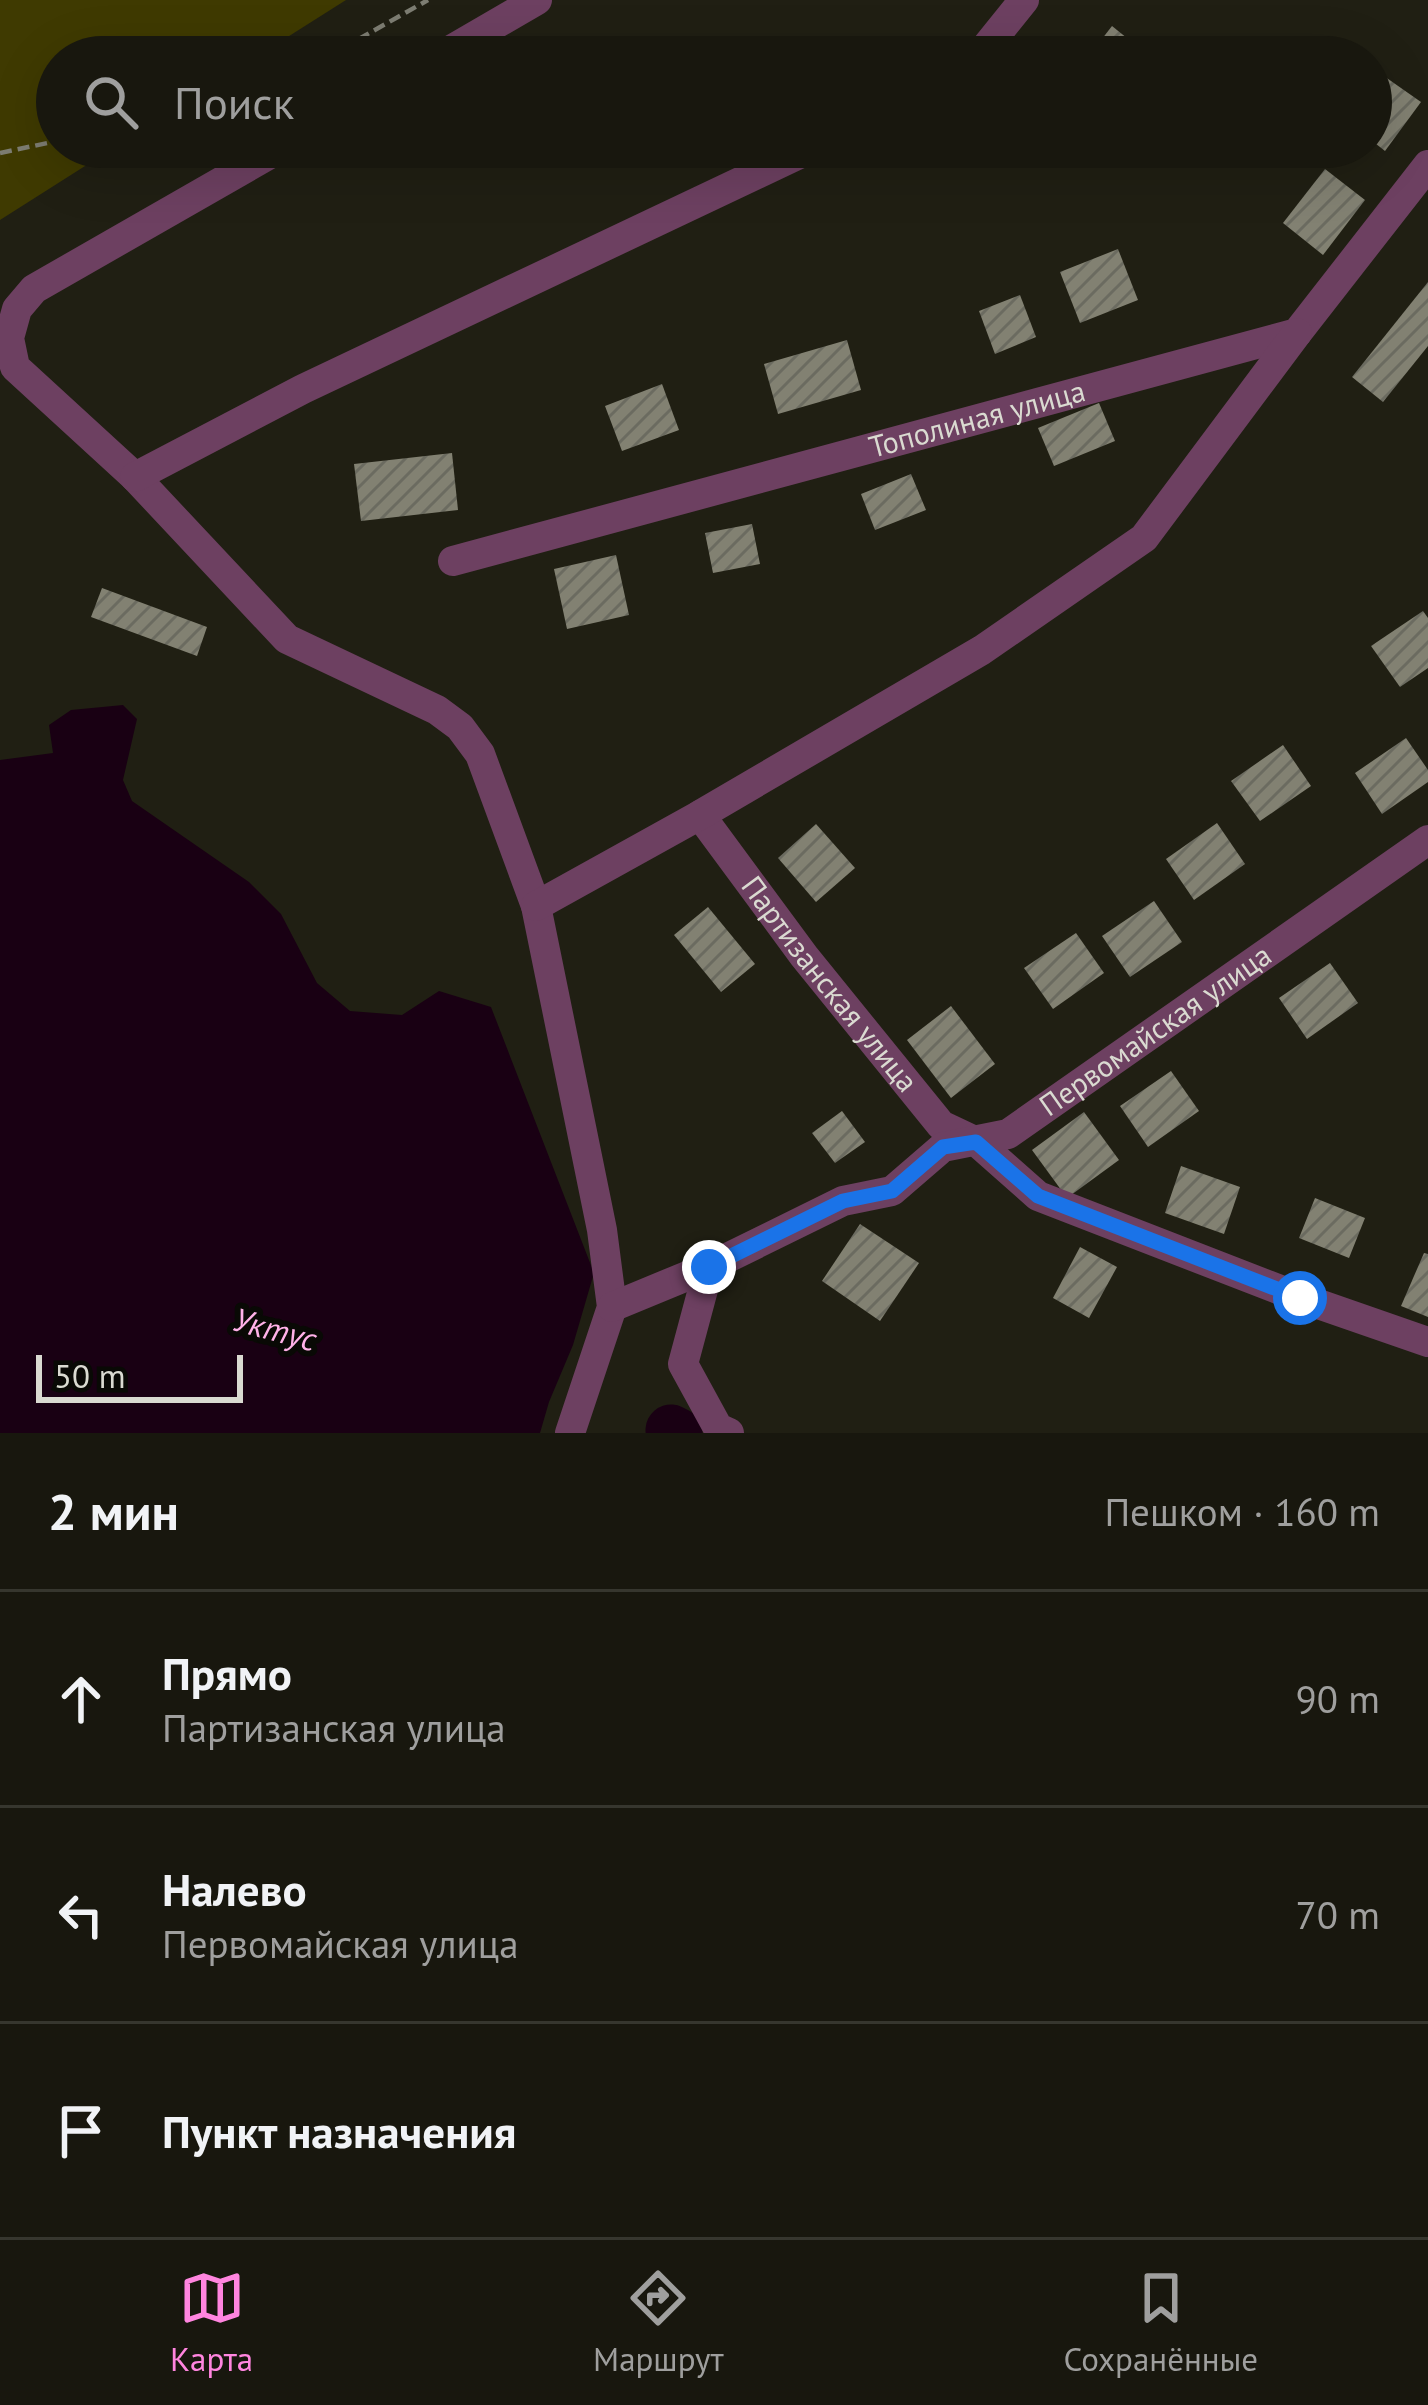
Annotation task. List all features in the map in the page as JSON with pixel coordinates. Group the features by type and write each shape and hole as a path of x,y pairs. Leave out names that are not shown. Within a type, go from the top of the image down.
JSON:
{"street":[{"path":"475,36 537,0"},
{"path":"995,36 1024,0"},
{"path":"536,906 982,650 1144,538 1428,165"},
{"path":"245,168 34,289 17,309 9,338 15,367 135,477 287,639 436,710 460,727 480,754 536,906 602,1230 612,1306 570,1433"},
{"path":"135,477 302,388 769,168"},
{"name":"Тополиная улица","path":"453,561 1297,333"},
{"name":"Партизанская улица","path":"700,815 804,956 941,1125 976,1142 1038,1196 1300,1298 1428,1342"},
{"name":"Первомайская улица","path":"612,1306 709,1267 843,1201 892,1191 943,1147 1008,1134 1428,840"},
{"path":"709,1267 682,1364 718,1428 729,1433"}],"path":[{"path":"364,36 428,0"},
{"path":"0,154 36,146"}],"shaded area":[{"path":"0,0 346,0 289,36 36,36 36,168 82,168 0,220"}],"water":[{"path":"123,705 137,719 123,780 132,801 249,882 281,914 317,983 350,1011 402,1015 439,991 491,1007 594,1273 540,1433 0,1433 0,760 53,753 49,725 71,710"}],"building":[{"path":"1112,26 1124,36 1104,36"},
{"path":"1392,82 1421,102 1392,141"},
{"path":"1325,169 1365,200 1323,255 1283,223"},
{"path":"1118,249 1138,300 1080,323 1060,272"},
{"path":"1428,282 1428,346 1383,402 1352,377"},
{"path":"1020,295 1036,337 995,354 979,311"},
{"path":"847,340 861,390 778,414 764,364"},
{"path":"662,384 679,430 622,451 605,406"},
{"path":"1099,403 1115,441 1054,466 1038,428"},
{"path":"452,453 458,510 361,521 354,464"},
{"path":"911,474 926,510 875,530 861,494"},
{"path":"752,524 760,564 713,573 705,533"},
{"path":"616,555 629,615 567,629 554,569"},
{"path":"102,588 207,627 197,656 91,617"},
{"path":"1423,611 1428,618 1428,668 1400,687 1371,646"},
{"path":"1406,738 1428,770 1428,782 1382,814 1355,773"},
{"path":"1283,745 1311,786 1260,821 1231,781"},
{"path":"1217,823 1245,864 1194,900 1166,859"},
{"path":"816,824 855,868 816,902 778,858"},
{"path":"1154,901 1182,942 1130,977 1102,936"},
{"path":"708,907 755,964 721,992 674,935"},
{"path":"1076,933 1104,973 1053,1009 1024,968"},
{"path":"1330,963 1358,1003 1307,1039 1279,998"},
{"path":"951,1006 995,1064 951,1098 907,1040"},
{"path":"1171,1071 1199,1111 1148,1147 1120,1106"},
{"path":"842,1111 865,1142 835,1163 812,1133"},
{"path":"1084,1112 1119,1160 1067,1198 1032,1150"},
{"path":"1181,1166 1240,1187 1224,1234 1165,1213"},
{"path":"1315,1198 1365,1218 1349,1258 1299,1238"},
{"path":"860,1224 919,1263 880,1321 822,1281"},
{"path":"1080,1247 1117,1267 1089,1318 1053,1298"},
{"path":"1424,1253 1428,1254 1428,1317 1401,1306"}],"waterway":[{"name":"Уктус","path":"671,1430 677,1433"}],"route":[{"path":"709,1267 843,1201 892,1191 943,1147 976,1142 1038,1196 1300,1298"}]}
